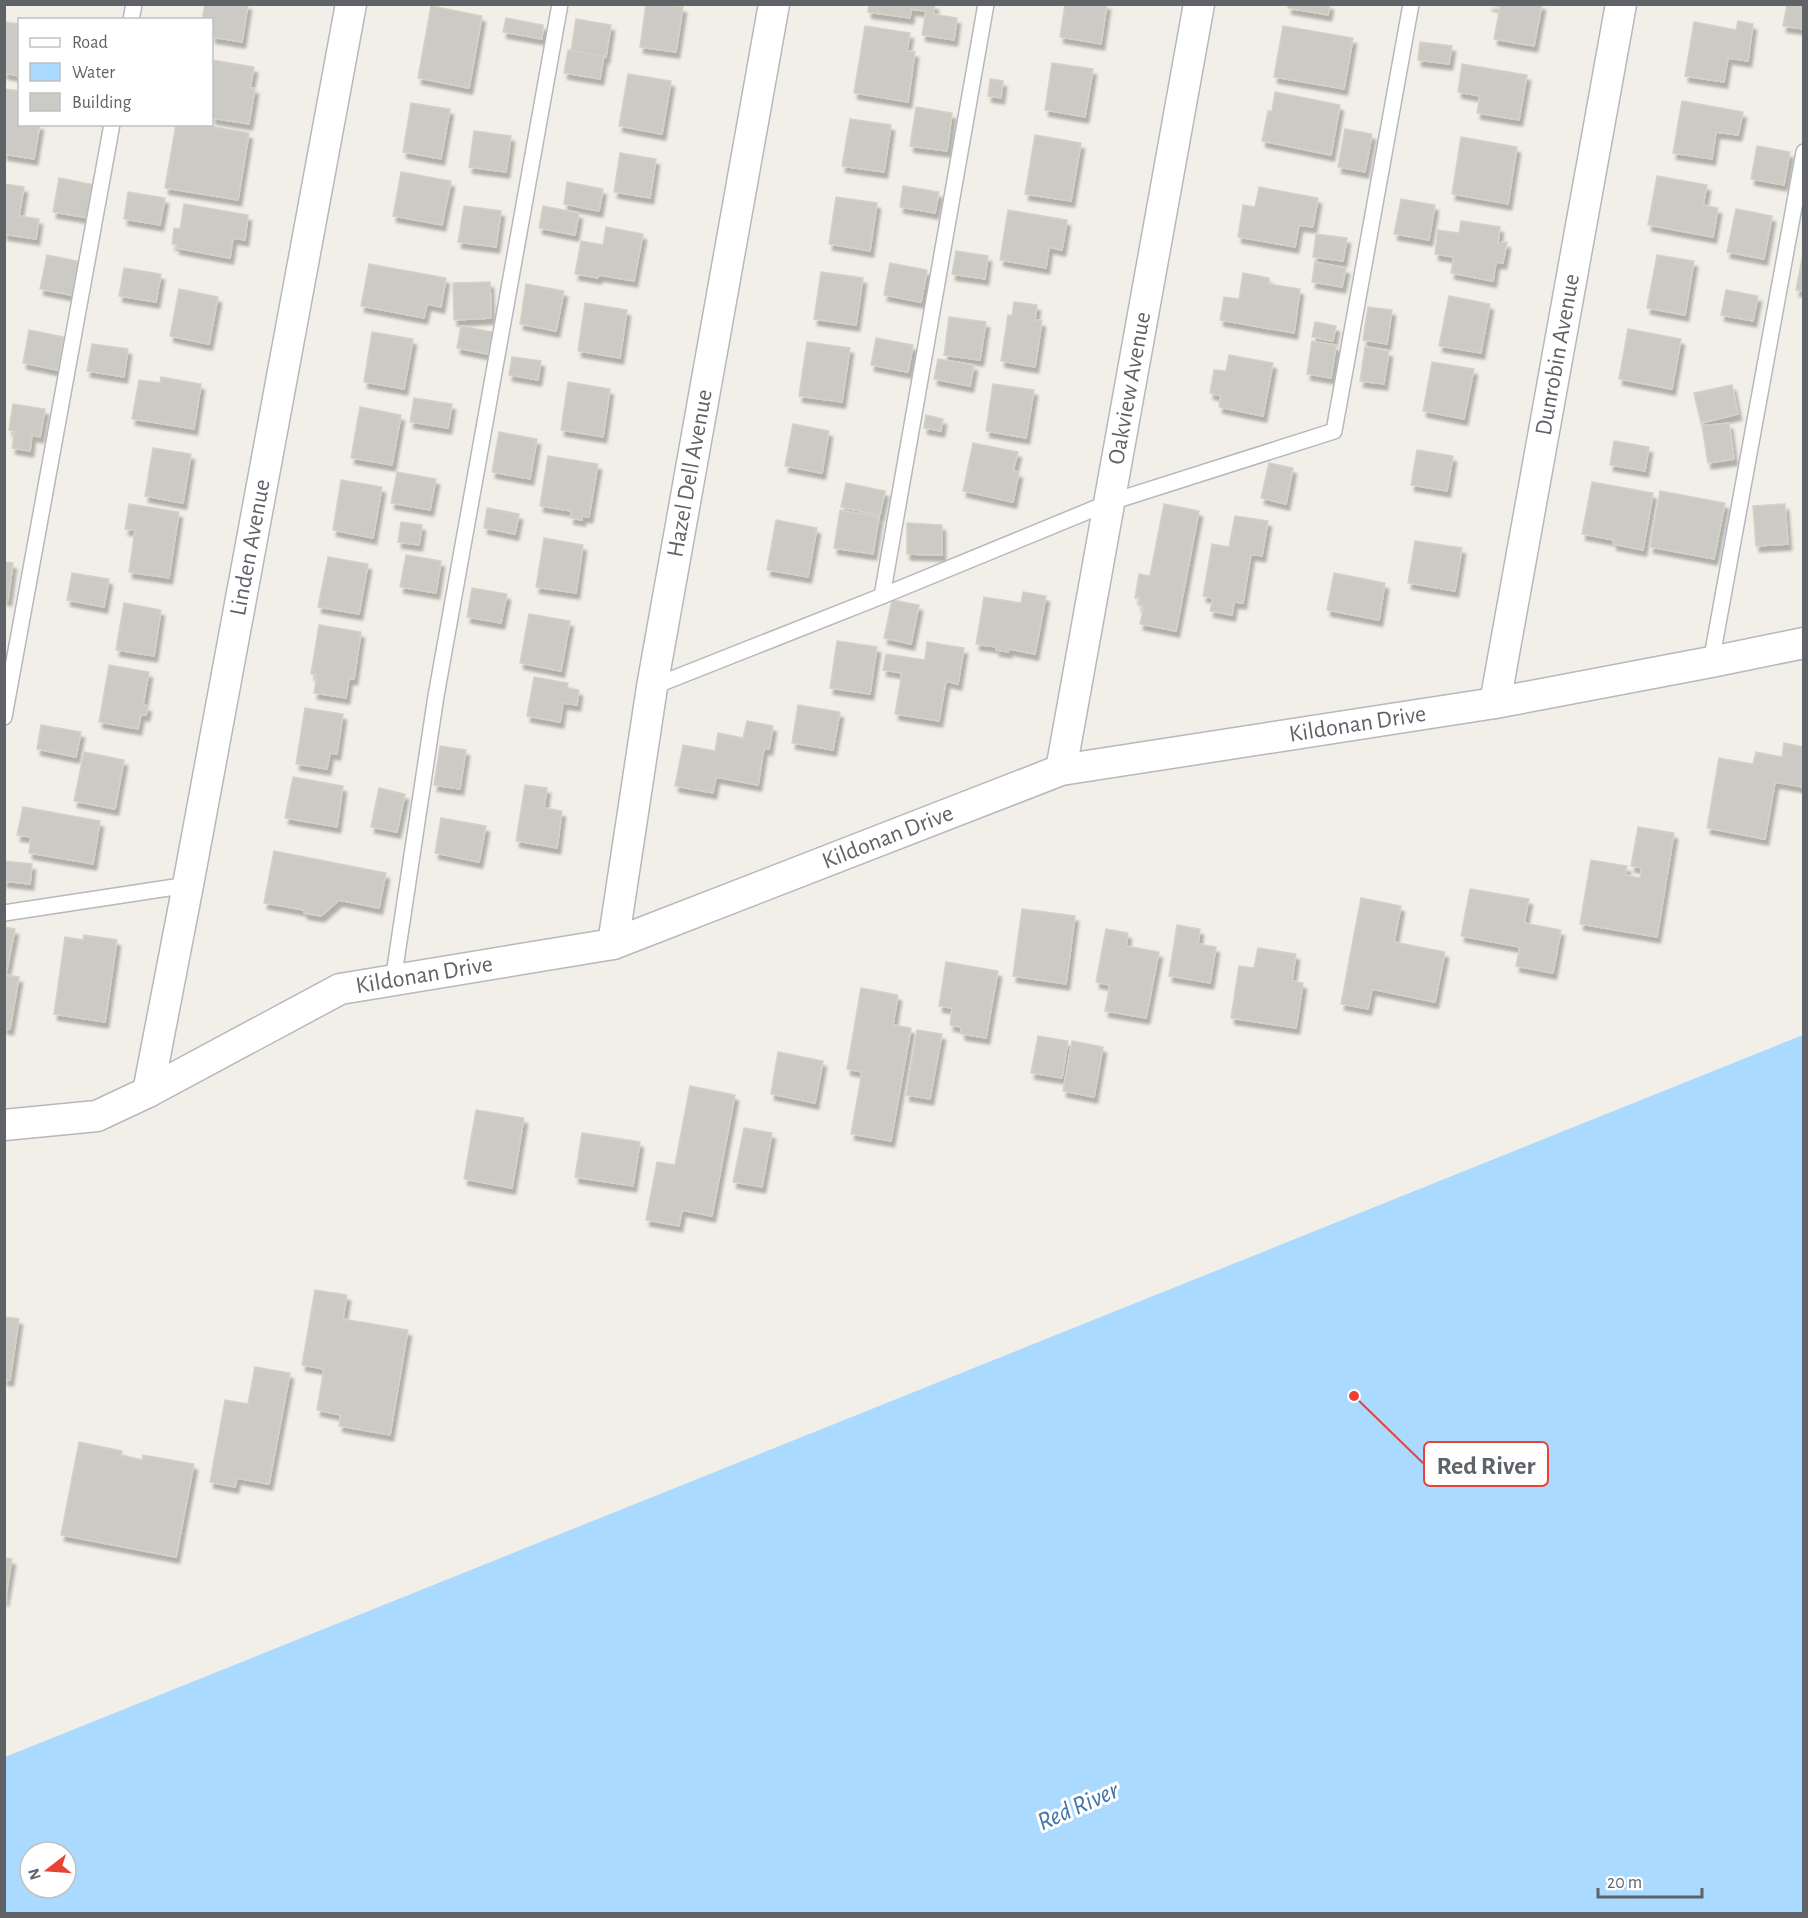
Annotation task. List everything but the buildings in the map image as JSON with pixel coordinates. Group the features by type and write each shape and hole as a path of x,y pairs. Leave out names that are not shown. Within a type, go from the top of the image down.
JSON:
{"street":[{"name":"Linden Avenue","path":"148,1092 351,4"},
{"name":"Hazel Dell Avenue","path":"613,944 652,687 774,4"},
{"name":"Oakview Avenue","path":"1061,770 1199,4"},
{"name":"Dunrobin Avenue","path":"1495,703 1621,4"},
{"name":"Kildonan Drive","path":"4,1125 97,1116 148,1092 340,989 613,944 1061,770 1495,703 1711,663 1803,643"}],"lane":[{"path":"393,981 436,696 560,4"},
{"path":"882,596 986,4"},
{"path":"652,687 1108,503 1334,431 1411,4"},
{"path":"4,717 112,126"},
{"path":"1711,663 1803,152"},
{"path":"4,913 188,885"}],"water":[{"name":"Red River","path":"1803,1035 1803,1913 5,1913 5,1757"}],"place":[{"name":"Red River","path":"1354,1396"}]}
